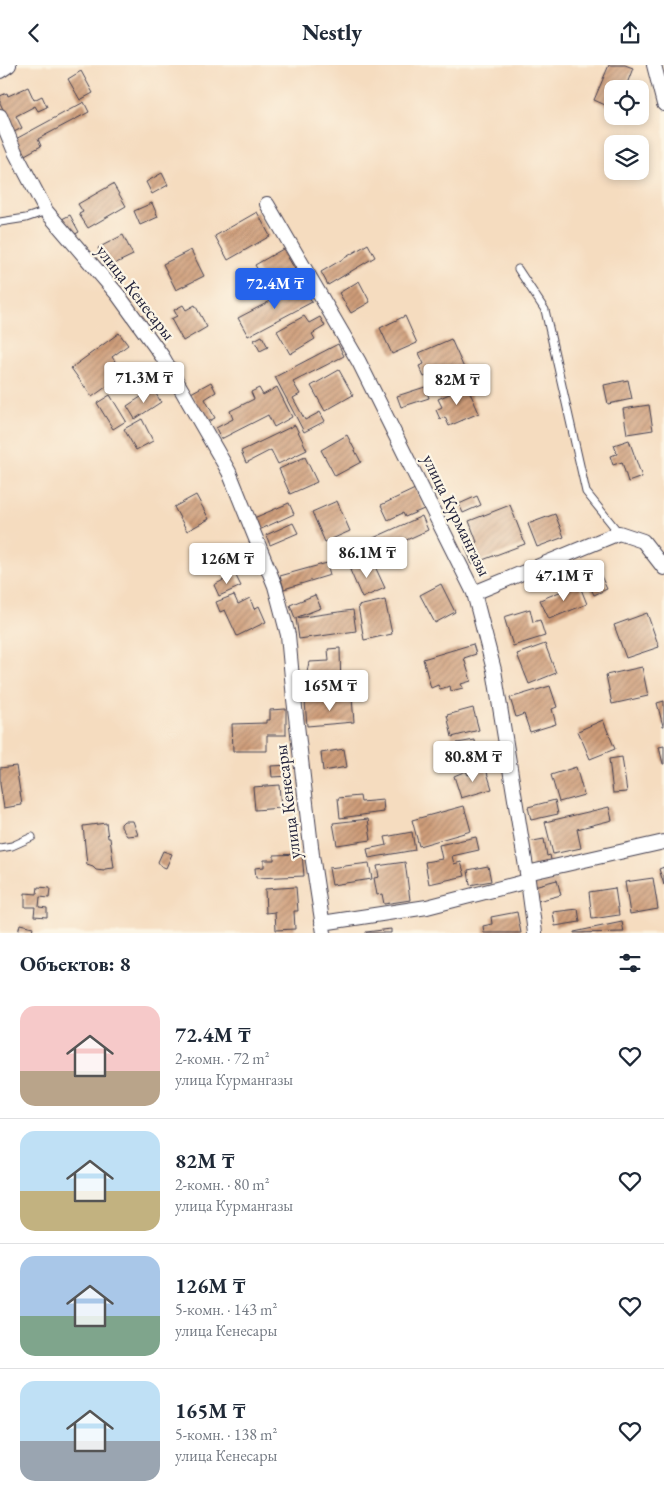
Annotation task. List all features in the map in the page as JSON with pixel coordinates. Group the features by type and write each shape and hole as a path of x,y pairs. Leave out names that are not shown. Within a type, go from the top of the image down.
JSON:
{"street":[{"path":"0,71 9,65"},
{"path":"654,65 664,104"},
{"name":"улица Кенесары","path":"0,116 15,153 46,211 118,295 162,356 230,472 275,586 288,635 312,855 323,928"},
{"name":"улица Курмангазы","path":"267,204 359,362 474,593 494,670 528,877 535,933"},
{"path":"474,593 619,533 643,541 664,568"},
{"path":"323,928 427,907 528,877 664,842"}],"lane":[{"path":"0,222 26,218 46,211"},
{"path":"518,269 545,310 586,492 619,533"},
{"path":"0,849 32,837"}],"building":[{"path":"609,65 625,65 633,68 628,80 604,80 604,104 594,100"},
{"path":"81,71 93,93 80,100 68,79"},
{"path":"28,87 34,100 42,96 47,107 38,111 35,106 16,116 22,128 14,132 0,103 0,96 7,93 8,96"},
{"path":"84,102 89,112 38,139 41,146 23,156 14,140"},
{"path":"162,173 168,185 152,194 146,182"},
{"path":"113,184 126,206 88,228 79,214 83,212 78,204"},
{"path":"152,203 158,217 140,225 134,211"},
{"path":"257,212 270,236 228,260 215,236"},
{"path":"70,215 79,232 70,237 60,220"},
{"path":"123,235 133,255 108,267 98,248"},
{"path":"368,244 375,257 328,285 321,272"},
{"path":"283,249 296,271 268,288 255,265"},
{"path":"191,250 204,276 176,290 163,264"},
{"path":"359,281 370,302 351,313 339,293"},
{"path":"303,284 312,302 248,336 238,318"},
{"path":"183,305 186,310 195,305 207,327 183,341 171,319 177,316 174,310"},
{"path":"304,316 309,323 320,317 325,326 312,334 315,339 290,354 277,331"},
{"path":"405,316 417,343 392,354 380,328"},
{"path":"119,333 128,345 112,357 124,374 92,397 71,368"},
{"path":"262,336 268,347 260,351 254,340"},
{"path":"451,339 468,377 436,391 429,375 424,377 419,366 424,364 419,353"},
{"path":"338,344 344,356 293,382 300,394 293,398 305,420 320,412 325,421 304,432 275,377"},
{"path":"339,370 353,395 325,411 311,386"},
{"path":"628,380 632,399 608,404 604,385"},
{"path":"211,382 216,392 205,399 215,418 207,422 191,393"},
{"path":"467,386 479,413 449,426 445,417 440,419 436,410 442,407 438,399"},
{"path":"277,387 292,417 274,427 268,415 221,439 216,428 233,419 230,411 254,399 251,392 259,388 263,395"},
{"path":"425,387 429,398 401,407 397,396"},
{"path":"153,389 161,402 135,419 127,406"},
{"path":"110,395 126,421 113,429 97,403"},
{"path":"649,405 653,430 627,434 623,409"},
{"path":"142,419 153,441 136,450 124,429"},
{"path":"295,425 307,450 278,464 271,450 246,463 241,451"},
{"path":"347,435 361,462 335,476 321,450"},
{"path":"629,440 642,477 628,482 622,462 613,465 610,456 617,454 614,445"},
{"path":"305,457 317,482 290,494 279,469"},
{"path":"415,489 424,509 405,517 403,513 388,520 381,505"},
{"path":"196,495 209,519 187,531 174,507"},
{"path":"477,496 481,505 463,513 459,504"},
{"path":"337,501 350,531 325,542 312,512"},
{"path":"289,503 294,514 259,530 254,518"},
{"path":"510,505 525,544 472,564 465,546 477,542 469,521"},
{"path":"555,514 564,537 537,547 528,524"},
{"path":"422,516 428,530 374,555 367,541"},
{"path":"293,523 298,533 270,545 266,535"},
{"path":"372,560 385,588 362,598 350,570"},
{"path":"327,563 330,575 284,589 280,576"},
{"path":"595,563 607,589 594,595 582,569"},
{"path":"235,574 241,586 219,596 214,585"},
{"path":"441,584 455,612 435,623 420,595"},
{"path":"579,584 587,604 549,619 540,600"},
{"path":"234,595 238,604 250,598 254,609 259,606 266,622 237,636 225,610 220,612 216,602"},
{"path":"315,595 321,608 295,618 290,605"},
{"path":"385,600 392,634 364,640 358,606"},
{"path":"530,609 533,622 540,620 545,636 513,646 504,617"},
{"path":"353,610 356,631 299,639 296,618"},
{"path":"647,613 659,647 626,658 614,625"},
{"path":"473,644 476,654 464,658 471,681 461,684 463,688 451,691 450,686 440,689 438,685 431,688 423,659"},
{"path":"545,644 556,673 529,684 517,654"},
{"path":"340,648 341,693 304,694 304,685 317,684 316,675 311,675 307,672 309,662 329,661 328,649"},
{"path":"642,667 648,696 612,704 606,675"},
{"path":"550,686 557,707 552,709 556,724 530,732 524,714 516,717 510,698"},
{"path":"352,698 354,722 307,726 305,702"},
{"path":"664,701 664,726 663,726 657,703"},
{"path":"473,708 479,730 452,737 447,715"},
{"path":"286,709 286,735 267,735 267,751 233,751 232,724 266,723 266,720 270,720 270,710"},
{"path":"603,720 615,749 590,759 578,731"},
{"path":"475,740 476,749 459,753 457,743"},
{"path":"664,746 664,764 663,764 659,747"},
{"path":"344,749 347,767 323,771 321,753"},
{"path":"622,757 627,792 613,793 609,759"},
{"path":"290,765 290,776 272,777 271,766"},
{"path":"16,766 22,805 4,808 0,784 0,768"},
{"path":"576,767 584,795 559,802 551,775"},
{"path":"486,769 492,789 461,798 454,776 466,771 468,775"},
{"path":"279,785 281,808 255,810 253,787"},
{"path":"360,796 361,802 383,800 384,812 340,818 338,798"},
{"path":"555,800 558,814 531,820 528,807"},
{"path":"464,806 471,831 419,846 412,820"},
{"path":"609,807 612,820 577,829 581,848 553,854 545,822"},
{"path":"368,819 371,840 337,845 333,823"},
{"path":"124,821 133,821 138,835 127,836 121,827"},
{"path":"106,823 114,868 105,869 104,871 96,870 87,865 83,826"},
{"path":"412,832 415,850 369,858 367,849 387,845 385,837"},
{"path":"476,837 479,850 452,856 454,864 461,862 465,876 429,884 425,862 442,859 439,845"},
{"path":"544,839 547,856 550,855 552,865 533,868 528,842"},
{"path":"163,851 172,854 166,868 158,862"},
{"path":"302,854 304,876 256,878 255,868 264,867 264,860 274,860 274,855"},
{"path":"405,862 410,900 384,904 382,894 377,895 374,878 379,877 377,866"},
{"path":"369,863 372,879 332,885 329,868"},
{"path":"488,866 491,881 470,885 468,870"},
{"path":"664,867 664,885 659,869"},
{"path":"653,878 658,909 630,914 625,882"},
{"path":"557,880 561,895 538,901 534,886"},
{"path":"38,887 50,888 49,898 40,897 39,907 47,908 47,917 34,916 35,907 25,907 25,893 37,894"},
{"path":"296,887 298,911 294,911 295,929 276,930 275,912 266,913 265,889"},
{"path":"615,888 619,915 592,919 589,892"},
{"path":"578,909 580,922 555,926 553,912"},
{"path":"517,912 521,933 484,933 483,926 492,924 491,917"},
{"path":"622,922 624,932 574,933 574,932"},
{"path":"20,924 33,927 32,933 18,933"},
{"path":"391,929 391,933 366,933 366,932"}]}
